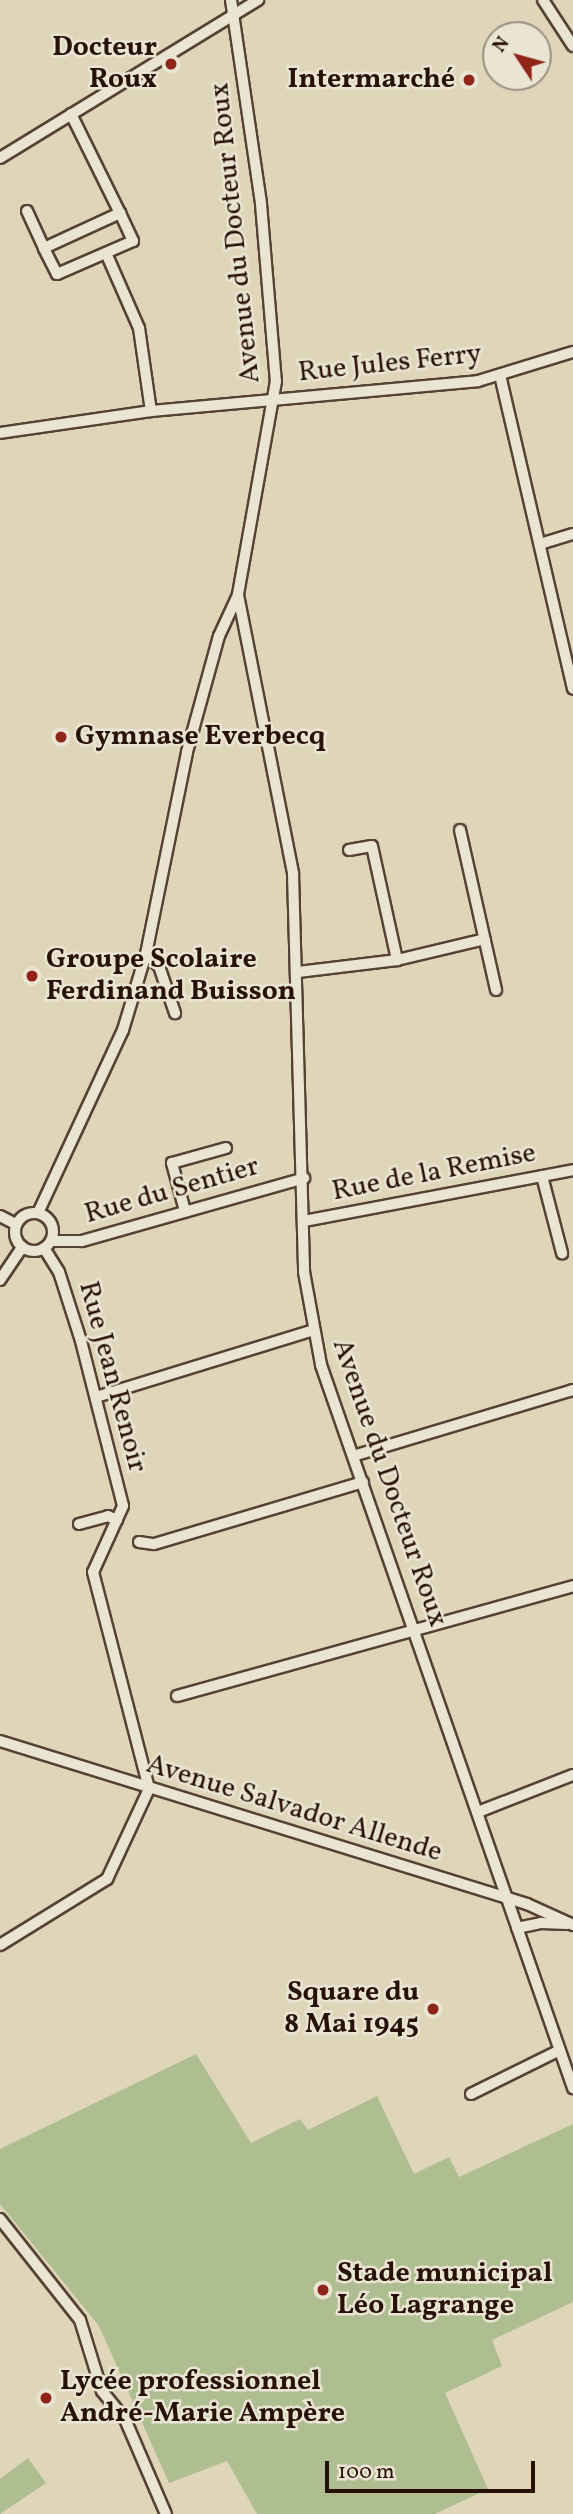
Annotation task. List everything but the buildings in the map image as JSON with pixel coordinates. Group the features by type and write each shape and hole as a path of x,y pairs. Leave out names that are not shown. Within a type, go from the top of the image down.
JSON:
{"street":[{"name":"Avenue du Docteur Roux","path":"231,0 261,204 276,398 238,594 251,645 293,874 304,1178 304,1272 321,1365 417,1633 573,2088"},
{"path":"0,158 258,0"},
{"path":"543,0 573,46"},
{"path":"27,211 57,274 133,241 71,114"},
{"path":"44,248 120,213"},
{"path":"106,253 139,328 151,411"},
{"name":"Rue Jules Ferry","path":"0,432 151,411 478,381 573,352"},
{"path":"500,375 573,689"},
{"path":"540,544 573,534"},
{"path":"38,1213 108,1071 146,954 180,785 215,652 238,594"},
{"path":"460,830 496,989"},
{"path":"349,850 372,846 397,960"},
{"path":"298,972 397,960 485,939"},
{"path":"146,954 159,966 175,1013"},
{"path":"185,1211 172,1163 226,1148"},
{"name":"Rue de la Remise","path":"304,1221 573,1170"},
{"path":"542,1176 562,1254"},
{"name":"Rue du Sentier","path":"47,1245 82,1241 304,1178"},
{"path":"38,1213 51,1224 47,1245 22,1247 15,1237 16,1224 25,1214 38,1213"},
{"path":"0,1216 16,1224"},
{"name":"Rue Jean Renoir","path":"47,1245 59,1272 96,1397 123,1506 93,1572 149,1788"},
{"path":"0,1280 22,1247"},
{"path":"96,1397 314,1330"},
{"path":"354,1456 573,1390"},
{"path":"139,1542 154,1544 363,1482"},
{"path":"79,1524 108,1517 117,1520"},
{"path":"177,1696 417,1633 573,1586"},
{"name":"Avenue Salvador Allende","path":"0,1741 507,1898 573,1925 541,1923 517,1928"},
{"path":"478,1812 573,1775"},
{"path":"0,1944 107,1879 149,1788"},
{"path":"471,2094 560,2050"},
{"path":"0,2219 80,2320 102,2391 125,2419 166,2514"}],"green space":[{"name":"Stade municipal Léo Lagrange","path":"196,2054 251,2143 300,2119 308,2130 377,2096 414,2174 449,2157 459,2177 573,2124 573,2302 492,2340 502,2366 445,2393 488,2489 435,2514 257,2514 227,2461 169,2483 99,2326 0,2204 0,2149"},
{"path":"28,2458 46,2483 0,2514 0,2479"}],"place":[{"name":"Docteur Roux","path":"171,64"},
{"name":"Intermarché","path":"469,80"},
{"name":"Gymnase Everbecq","path":"61,737"},
{"name":"Groupe Scolaire Ferdinand Buisson","path":"32,976"},
{"name":"Square du 8 Mai 1945","path":"433,2009"},
{"name":"Stade municipal Léo Lagrange","path":"323,2290"},
{"name":"Lycée professionnel André-Marie Ampère","path":"46,2398"}]}
